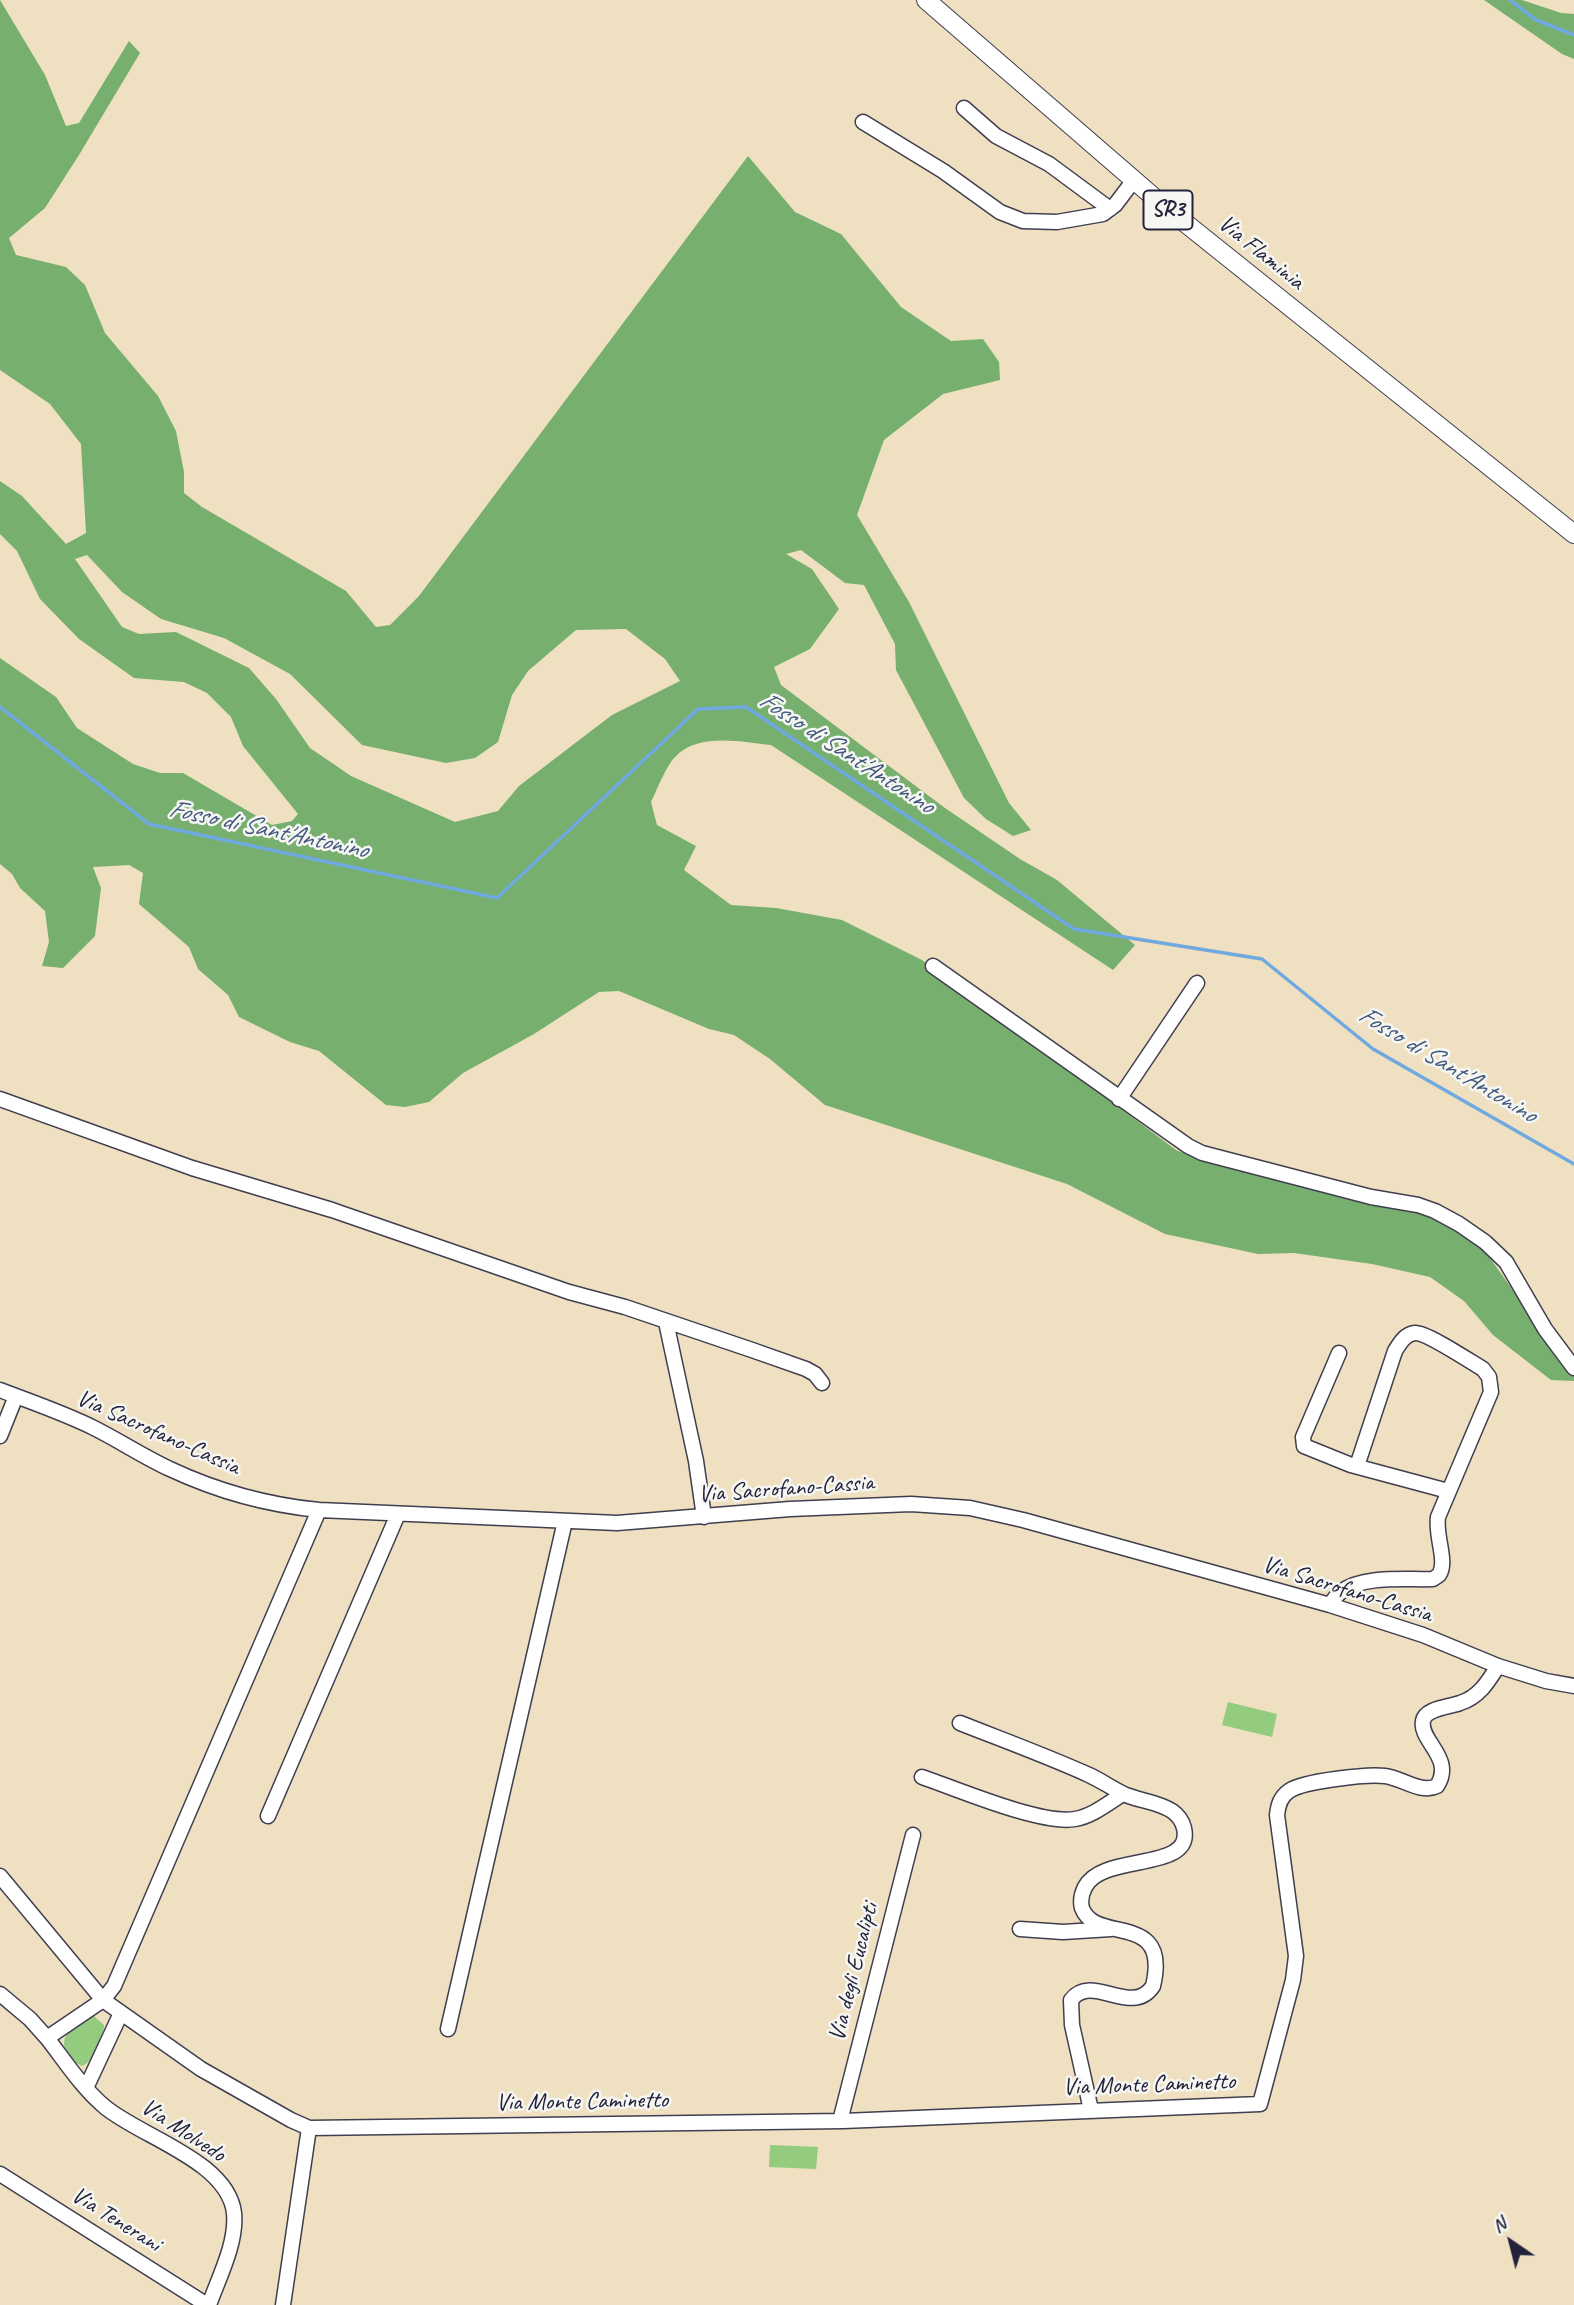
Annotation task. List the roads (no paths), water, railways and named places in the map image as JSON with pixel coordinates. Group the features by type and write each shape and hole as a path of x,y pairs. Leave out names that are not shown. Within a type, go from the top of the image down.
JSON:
{"main road":[{"name":"Via Flaminia","path":"926,0 1134,180 1574,534"}],"street":[{"path":"964,108 996,136 1049,164 1110,209"},
{"path":"863,122 943,171 1000,212 1015,219 1056,222 1100,215 1110,209 1134,180"},
{"path":"933,966 1175,1138 1202,1153 1371,1197 1418,1205 1459,1224 1485,1242 1506,1262 1545,1329 1574,1368"},
{"path":"1119,1099 1197,983"},
{"path":"0,1099 192,1168 343,1214 802,1368 815,1374 822,1383"},
{"path":"666,1322 696,1461 704,1517"},
{"path":"1330,1605 1340,1592 1352,1587 1385,1579 1433,1579 1439,1575 1444,1562 1436,1527 1438,1517 1490,1392 1489,1377 1483,1370 1423,1334 1409,1335 1395,1351 1357,1466"},
{"path":"1339,1353 1302,1443 1308,1449 1357,1466 1448,1491"},
{"name":"Via Sacrofano-Cassia","path":"0,1390 92,1427 197,1481 248,1498 288,1507 626,1523 790,1509 911,1504 970,1508 1023,1520 1330,1605 1423,1635 1498,1666 1546,1681 1574,1686"},
{"path":"0,1436 16,1396"},
{"path":"47,2038 103,2000 114,1986 319,1510"},
{"path":"268,1816 398,1514"},
{"path":"447,2029 565,1521"},
{"name":"Via Monte Caminetto","path":"0,1877 103,2000 201,2069 309,2128 839,2121 1260,2104 1293,1980 1296,1956 1277,1815 1279,1804 1286,1793 1300,1786 1373,1775 1398,1779 1424,1789 1437,1786 1441,1779 1442,1766 1423,1725 1424,1717 1430,1712 1462,1703 1474,1696 1483,1689 1498,1666"},
{"path":"960,1723 1081,1772 1123,1794 1171,1810 1182,1822 1185,1836 1182,1846 1171,1855 1116,1866 1102,1872 1086,1885 1082,1898 1083,1909 1090,1917 1112,1929"},
{"path":"922,1777 1024,1812 1062,1819 1086,1815 1123,1794"},
{"name":"Via degli Eucalipti","path":"839,2121 913,1835"},
{"path":"1020,1929 1063,1932 1112,1929 1136,1934 1145,1939 1152,1950 1155,1976 1151,1991 1130,1999 1090,1991 1077,1994 1071,2000 1072,2025 1091,2110"},
{"name":"Via Molvedo","path":"0,1994 30,2018 86,2088 110,2111 189,2158 225,2188 233,2206 234,2227 208,2305"},
{"path":"86,2088 121,2013"},
{"path":"283,2305 309,2128"},
{"name":"Via Tenerani","path":"0,2174 208,2305"}],"waterway":[{"path":"1510,0 1536,20 1574,35"},
{"name":"Fosso di Sant'Antonino","path":"0,707 149,824 497,898 698,709 746,707 1074,929 1262,959 1373,1049 1574,1164"}]}
